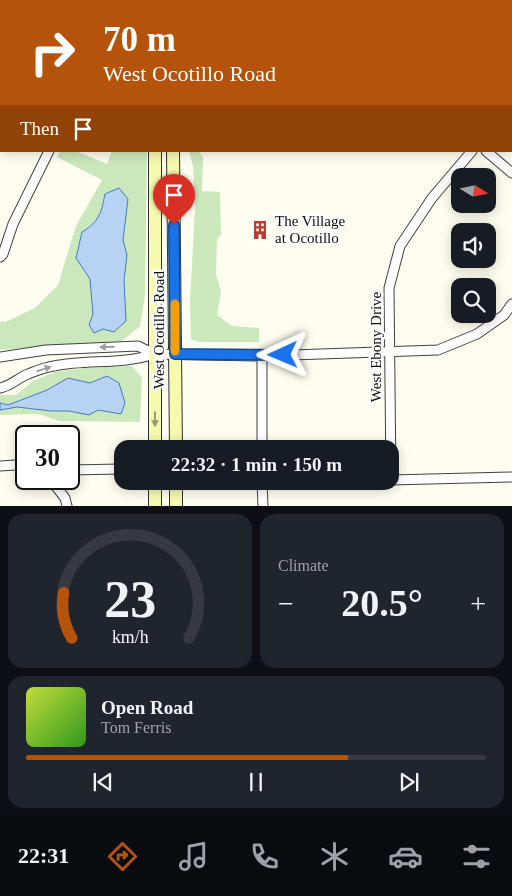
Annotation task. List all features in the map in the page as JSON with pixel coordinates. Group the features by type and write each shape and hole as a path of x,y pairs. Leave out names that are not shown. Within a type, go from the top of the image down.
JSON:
{"main road":[{"name":"West Ocotillo Road","path":"155,152 155,440"},
{"name":"West Ocotillo Road","path":"174,152 176,440"},
{"path":"155,490 155,506"},
{"path":"176,490 176,506"}],"street":[{"path":"0,257 3,254 13,224 49,152"},
{"name":"West Ebony Drive","path":"391,440 389,288 400,246 432,198 471,152"},
{"path":"487,152 512,173"},
{"path":"0,388 14,383 27,374 52,366 82,361 138,360 154,354 262,356 438,350 477,334 504,315 512,304"},
{"path":"0,357 77,347 138,346 154,354"},
{"path":"262,356 262,440"},
{"path":"0,466 15,465"},
{"path":"80,470 114,469"},
{"path":"399,480 512,477"},
{"path":"59,490 66,498 67,506"},
{"path":"262,490 263,506"}],"green space":[{"path":"60,152 78,152 107,164 112,152 147,152 145,296 140,326 122,341 0,350 0,322 5,322 35,308 58,285 76,226 102,180 57,157"},
{"path":"189,152 200,152 203,158 202,191 220,192 221,235 217,239 216,275 221,291 217,315 232,326 259,328 259,342 199,342 191,339 190,301 195,208 193,166"},
{"path":"132,366 142,378 140,422 60,421 38,414 0,415 0,395 16,395 33,381 55,372 85,368"}],"water":[{"path":"119,188 128,199 123,240 127,255 124,280 126,321 114,332 103,329 94,333 89,325 93,314 90,279 76,258 82,232 93,224 99,216 105,194"},
{"path":"107,376 119,383 125,403 121,414 98,410 89,415 69,411 17,407 0,410 0,403 8,405 47,390 68,378 90,383"}],"slow traffic":[{"path":"175,304 175,351"}],"place":[{"name":"The Village at Ocotillo","path":"260,230"}],"route":[{"path":"174,225 175,354 283,355"}]}
